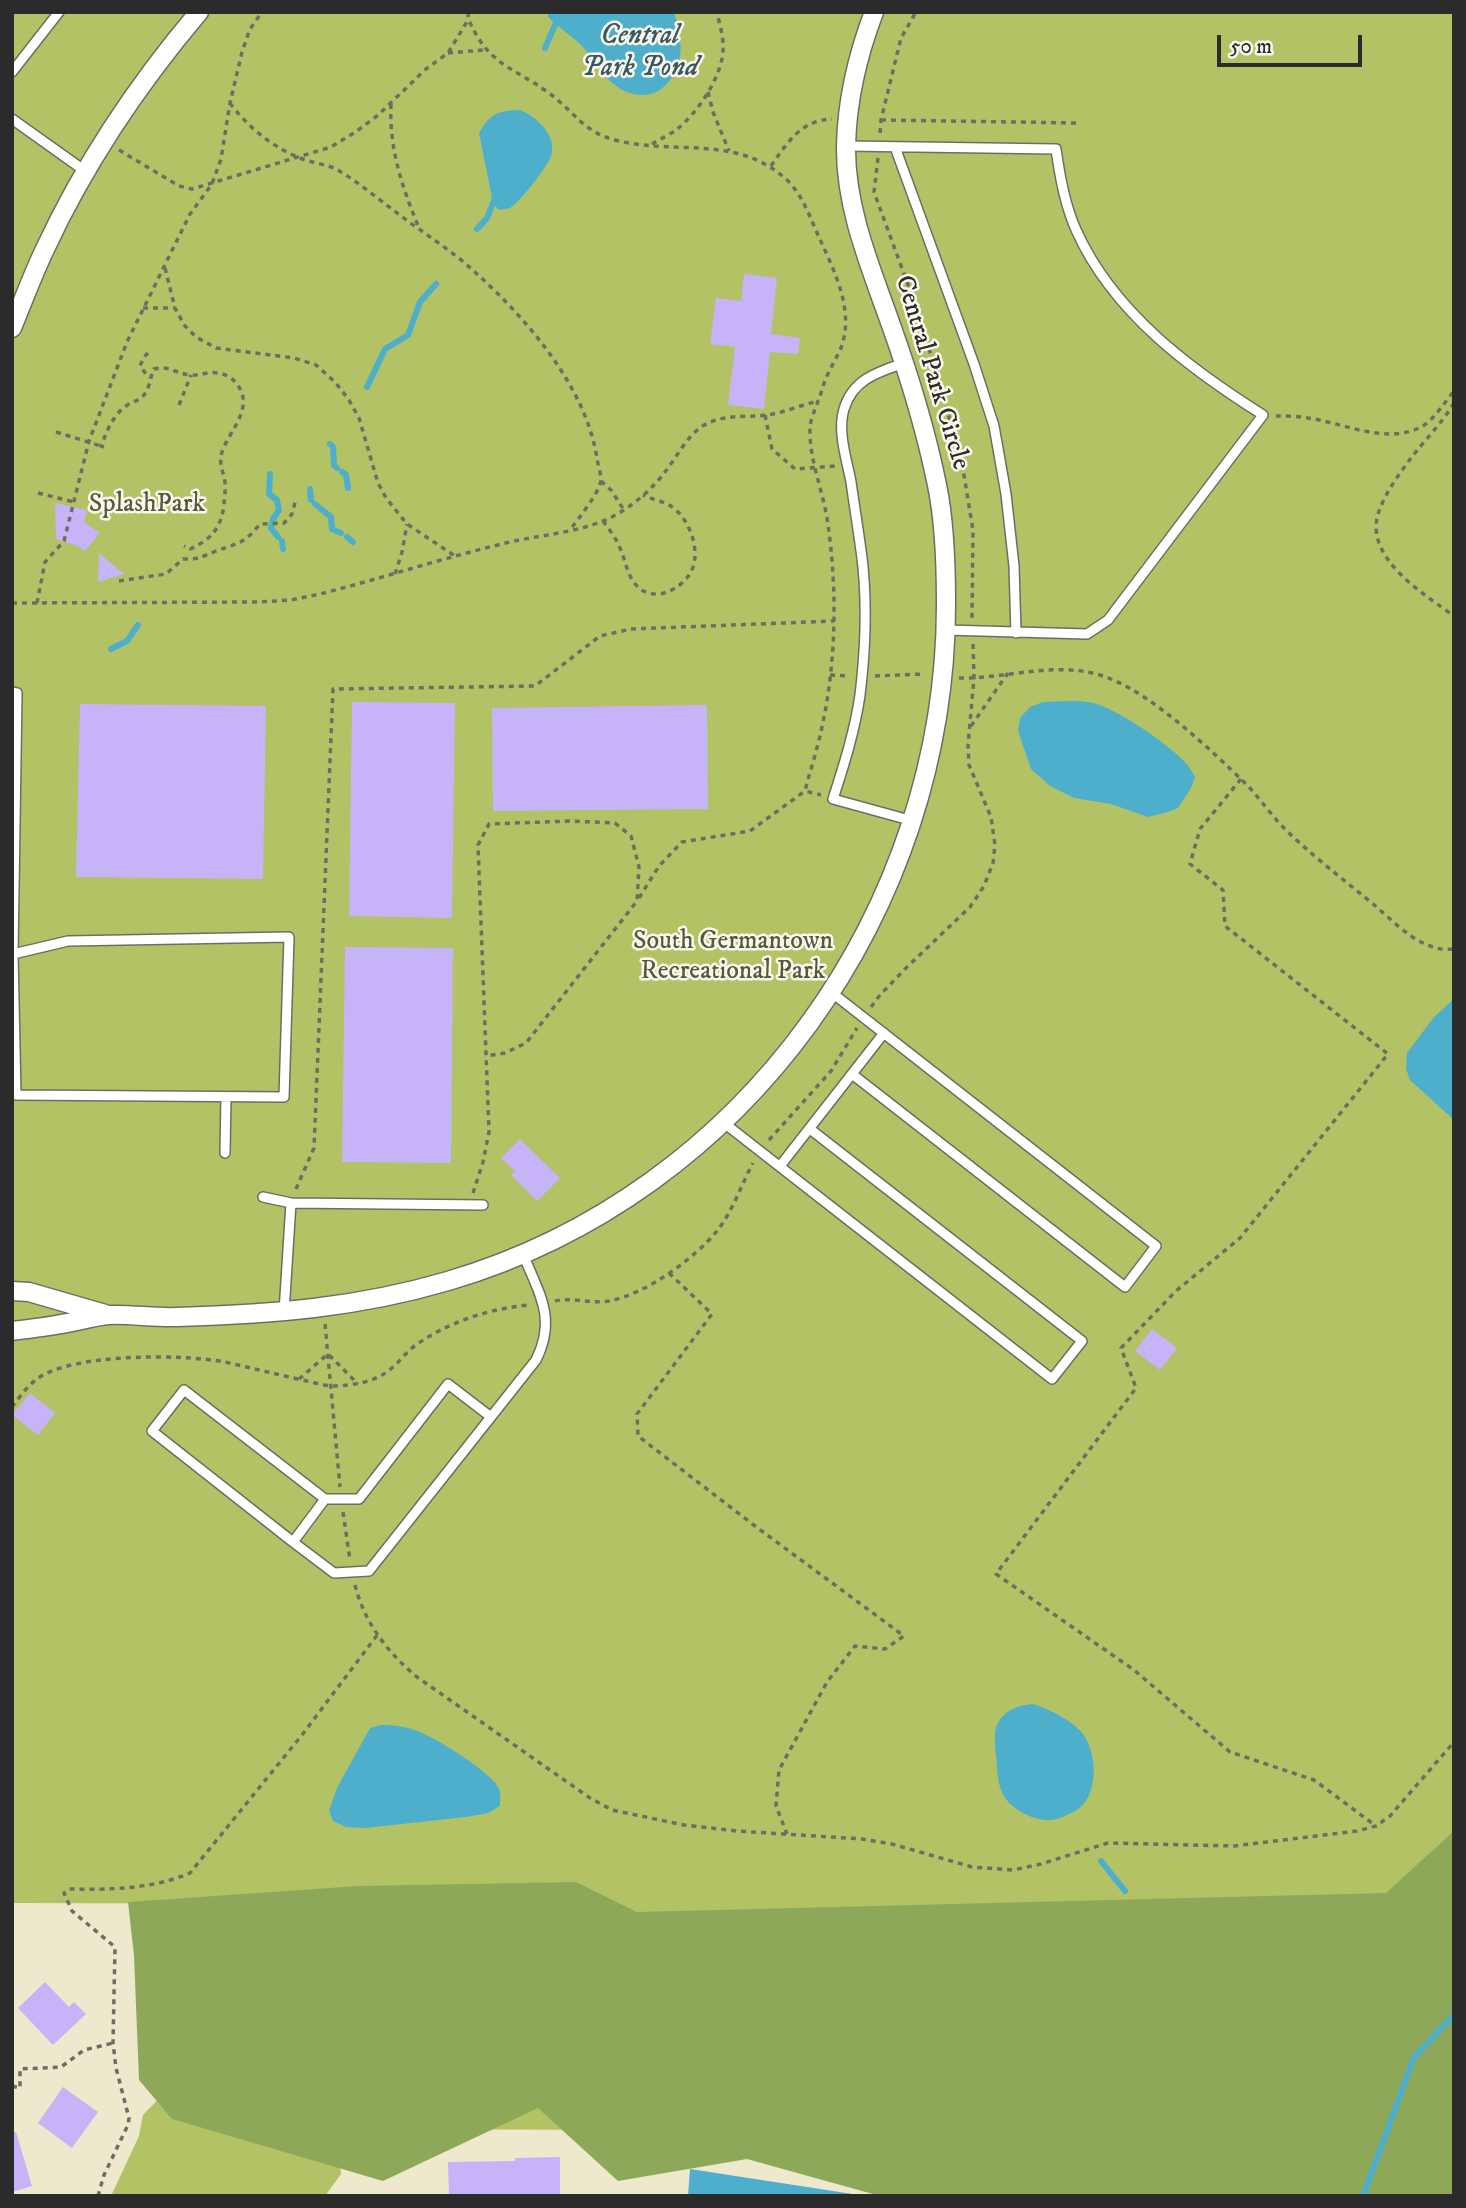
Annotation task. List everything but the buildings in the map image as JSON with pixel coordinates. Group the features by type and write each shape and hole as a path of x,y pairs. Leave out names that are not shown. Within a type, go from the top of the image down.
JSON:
{"street":[{"path":"12,328 45,249 85,171 125,108 170,46 199,12"},
{"name":"Central Park Circle","path":"12,1331 108,1315 164,1317 324,1308 419,1289 523,1254 606,1212 670,1169 724,1123 774,1070 831,992 869,929 891,881 913,821 931,754 944,677 946,567 939,493 925,428 861,237 850,190 846,146 852,94 861,51 874,12"},
{"name":"Central Park Circle","path":"12,1291 29,1292 108,1315"}],"lane":[{"path":"12,72 59,12"},
{"path":"12,119 85,171"},
{"path":"846,146 1056,149 1060,176 1076,230 1104,279 1139,320 1178,355 1263,415 1108,620 1087,634 946,630"},
{"path":"895,147 994,426 1006,494 1014,566 1016,632"},
{"path":"904,363 870,375 857,385 843,412 841,429 863,569 864,623 860,696 849,748 833,799 913,821"},
{"path":"12,692 17,692 12,954 16,1095 284,1097 289,937 68,941 12,954"},
{"path":"831,992 1156,1246 1125,1287 852,1074"},
{"path":"780,1166 884,1033"},
{"path":"225,1153 226,1097"},
{"path":"724,1123 1052,1379 1082,1341 810,1129"},
{"path":"263,1197 290,1203 483,1205"},
{"path":"284,1312 290,1203"},
{"path":"491,1417 448,1384 359,1499 325,1499 184,1390 152,1431 334,1573 369,1571 537,1360 545,1343 547,1322 523,1254"},
{"path":"293,1542 325,1499"}],"path":[{"path":"37,603 45,562 64,541 89,442 127,342 190,214 212,184 220,159 242,52 250,29 262,12"},
{"path":"468,12 468,20 485,50 502,65 545,90 594,133 618,141 729,151 771,166 803,200 835,271 843,296 846,322 842,346 824,381 809,428 811,453 828,522 833,568 834,621 819,739 805,791 750,831 682,842 659,866 637,901 526,1043 505,1054 486,1056"},
{"path":"651,145 677,130 694,113 708,92 718,71 723,47 717,12"},
{"path":"12,1407 37,1378 66,1366 97,1360 142,1357 223,1362 331,1386 358,1384 377,1379 413,1346 437,1331 467,1319 510,1306 560,1300 607,1301 636,1293 669,1273 718,1230 760,1150 831,1071 863,1017 880,995 970,907 984,886 993,863 995,845 991,817 969,765 974,678 973,530 963,469 939,380 874,192 881,120 901,38 916,12"},
{"path":"104,141 179,186 192,189 299,158 331,147 377,116 426,69 448,53 468,20"},
{"path":"448,53 485,50"},
{"path":"708,92 729,151"},
{"path":"391,102 390,129 395,163 421,230"},
{"path":"230,103 242,120 261,136 299,158 334,168 421,230 475,272 497,293 529,328 557,366 590,426 601,481 611,490 624,510"},
{"path":"771,166 804,125 819,119 849,118"},
{"path":"881,120 1080,123"},
{"path":"165,266 175,308 191,331 216,348 294,358 316,365 335,382 359,418 378,483 386,498 407,524 456,557"},
{"path":"142,308 175,308"},
{"path":"148,353 140,366 149,378"},
{"path":"56,432 103,446 113,416 142,398 155,369 164,366 191,375 214,372 227,375 236,383 243,394 243,407 222,452 220,469 225,483 219,529 203,543 190,549 184,546"},
{"path":"179,405 191,375"},
{"path":"1263,415 1307,418 1388,435 1422,427 1454,391"},
{"path":"12,603 290,600 395,575 510,542 569,531 603,521 624,510 643,495 664,474 699,428 715,420 736,415 754,417 819,401"},
{"path":"1454,403 1411,459 1388,493 1378,515 1378,533 1384,555 1397,572 1454,616"},
{"path":"765,415 772,449 794,469 847,464"},
{"path":"569,531 589,504 601,481"},
{"path":"38,493 74,502"},
{"path":"603,521 620,547 631,578 638,587 648,594 660,595 676,589 690,575 695,561 694,542 679,512 666,502 643,495"},
{"path":"119,581 166,573 183,559 200,559 236,546 260,524 284,523 292,514 296,499"},
{"path":"395,575 407,524"},
{"path":"290,1203 314,1148 333,689 535,686 600,636 631,629 834,621"},
{"path":"829,675 861,677 921,674 974,678 1062,669 1087,671 1112,679 1166,713 1241,779 1282,826 1309,851 1407,932 1426,944 1440,949 1454,949"},
{"path":"969,729 1008,673"},
{"path":"1241,779 1200,829 1190,864 1223,890 1225,926 1388,1055 1240,1238 1176,1291 1121,1348 1136,1388 996,1574 1134,1670 1230,1752 1314,1780 1376,1826"},
{"path":"805,791 833,799"},
{"path":"469,1205 483,1162 489,1132 478,845 489,824 571,821 615,823 631,836 639,867 637,901"},
{"path":"669,1273 712,1314 637,1414 638,1436 904,1636 885,1649 855,1646 827,1682 804,1720 779,1770 776,1806 787,1834"},
{"path":"324,1308 341,1499 352,1572 360,1604 397,1660 417,1677 590,1798 612,1810 684,1825 862,1839 892,1844 972,1867 1013,1870 1108,1843 1234,1846 1357,1831 1376,1826 1390,1816 1454,1742"},
{"path":"328,1354 358,1384"},
{"path":"299,1379 328,1354"},
{"path":"97,2196 130,2118 116,2068 113,2043 115,1947 72,1911 64,1894 69,1889 168,1882 190,1873 302,1735 378,1634"},
{"path":"12,2086 20,2088 20,2069 61,2067 84,2050 113,2043"}],"green space":[{"name":"South Germantown Recreational Park","path":"12,12 1454,12 1454,2196 646,2130 356,2129 344,1904 12,1903"},
{"path":"1454,1831 1454,2196 880,2196 747,2159 618,2181 538,2108 383,2181 172,2119 139,2080 134,1956 128,1902 358,1886 576,1882 637,1912 1386,1893"},
{"path":"176,2081 337,2135 341,2174 325,2196 111,2196 139,2136 143,2115"}],"water":[{"name":"Central Park Pond","path":"548,12 674,12 681,47 675,72 664,87 656,92 640,95 624,91 609,80 582,46 548,17"},
{"path":"520,110 533,117 544,128 551,141 551,156 520,199 510,208 499,210 493,203 479,133 495,114"},
{"path":"1082,701 1099,705 1140,726 1167,746 1178,755 1195,777 1178,808 1148,817 1111,804 1074,798 1050,786 1031,769 1018,731 1020,718 1030,707 1043,702"},
{"path":"1454,999 1454,1120 1410,1080 1406,1069 1407,1053 1434,1017"},
{"path":"1033,1704 1060,1716 1079,1729 1088,1743 1093,1764 1092,1786 1083,1805 1053,1820 1036,1818 1015,1808 1005,1798 998,1778 995,1739 1000,1719 1011,1710"},
{"path":"381,1725 419,1732 465,1758 495,1783 500,1791 500,1806 488,1813 466,1817 365,1828 346,1827 333,1821 329,1810 338,1786 370,1728"},
{"path":"690,2169 859,2195 688,2196"}],"waterway":[{"path":"545,48 555,25"},
{"path":"477,229 487,218 495,198"},
{"path":"367,387 385,349 408,335 420,302 436,284"},
{"path":"330,444 337,468"},
{"path":"342,472 346,475 348,488"},
{"path":"270,474 269,494 277,500 279,510 271,528 278,537"},
{"path":"310,489 311,500"},
{"path":"315,504 331,517 332,529 341,533"},
{"path":"347,537 353,542"},
{"path":"282,541 283,549"},
{"path":"111,649 127,641 138,625"},
{"path":"1101,1861 1125,1891"},
{"path":"1363,2196 1414,2057 1454,2015"}],"park label":[{"name":"SplashPark","path":"147,506"}]}
